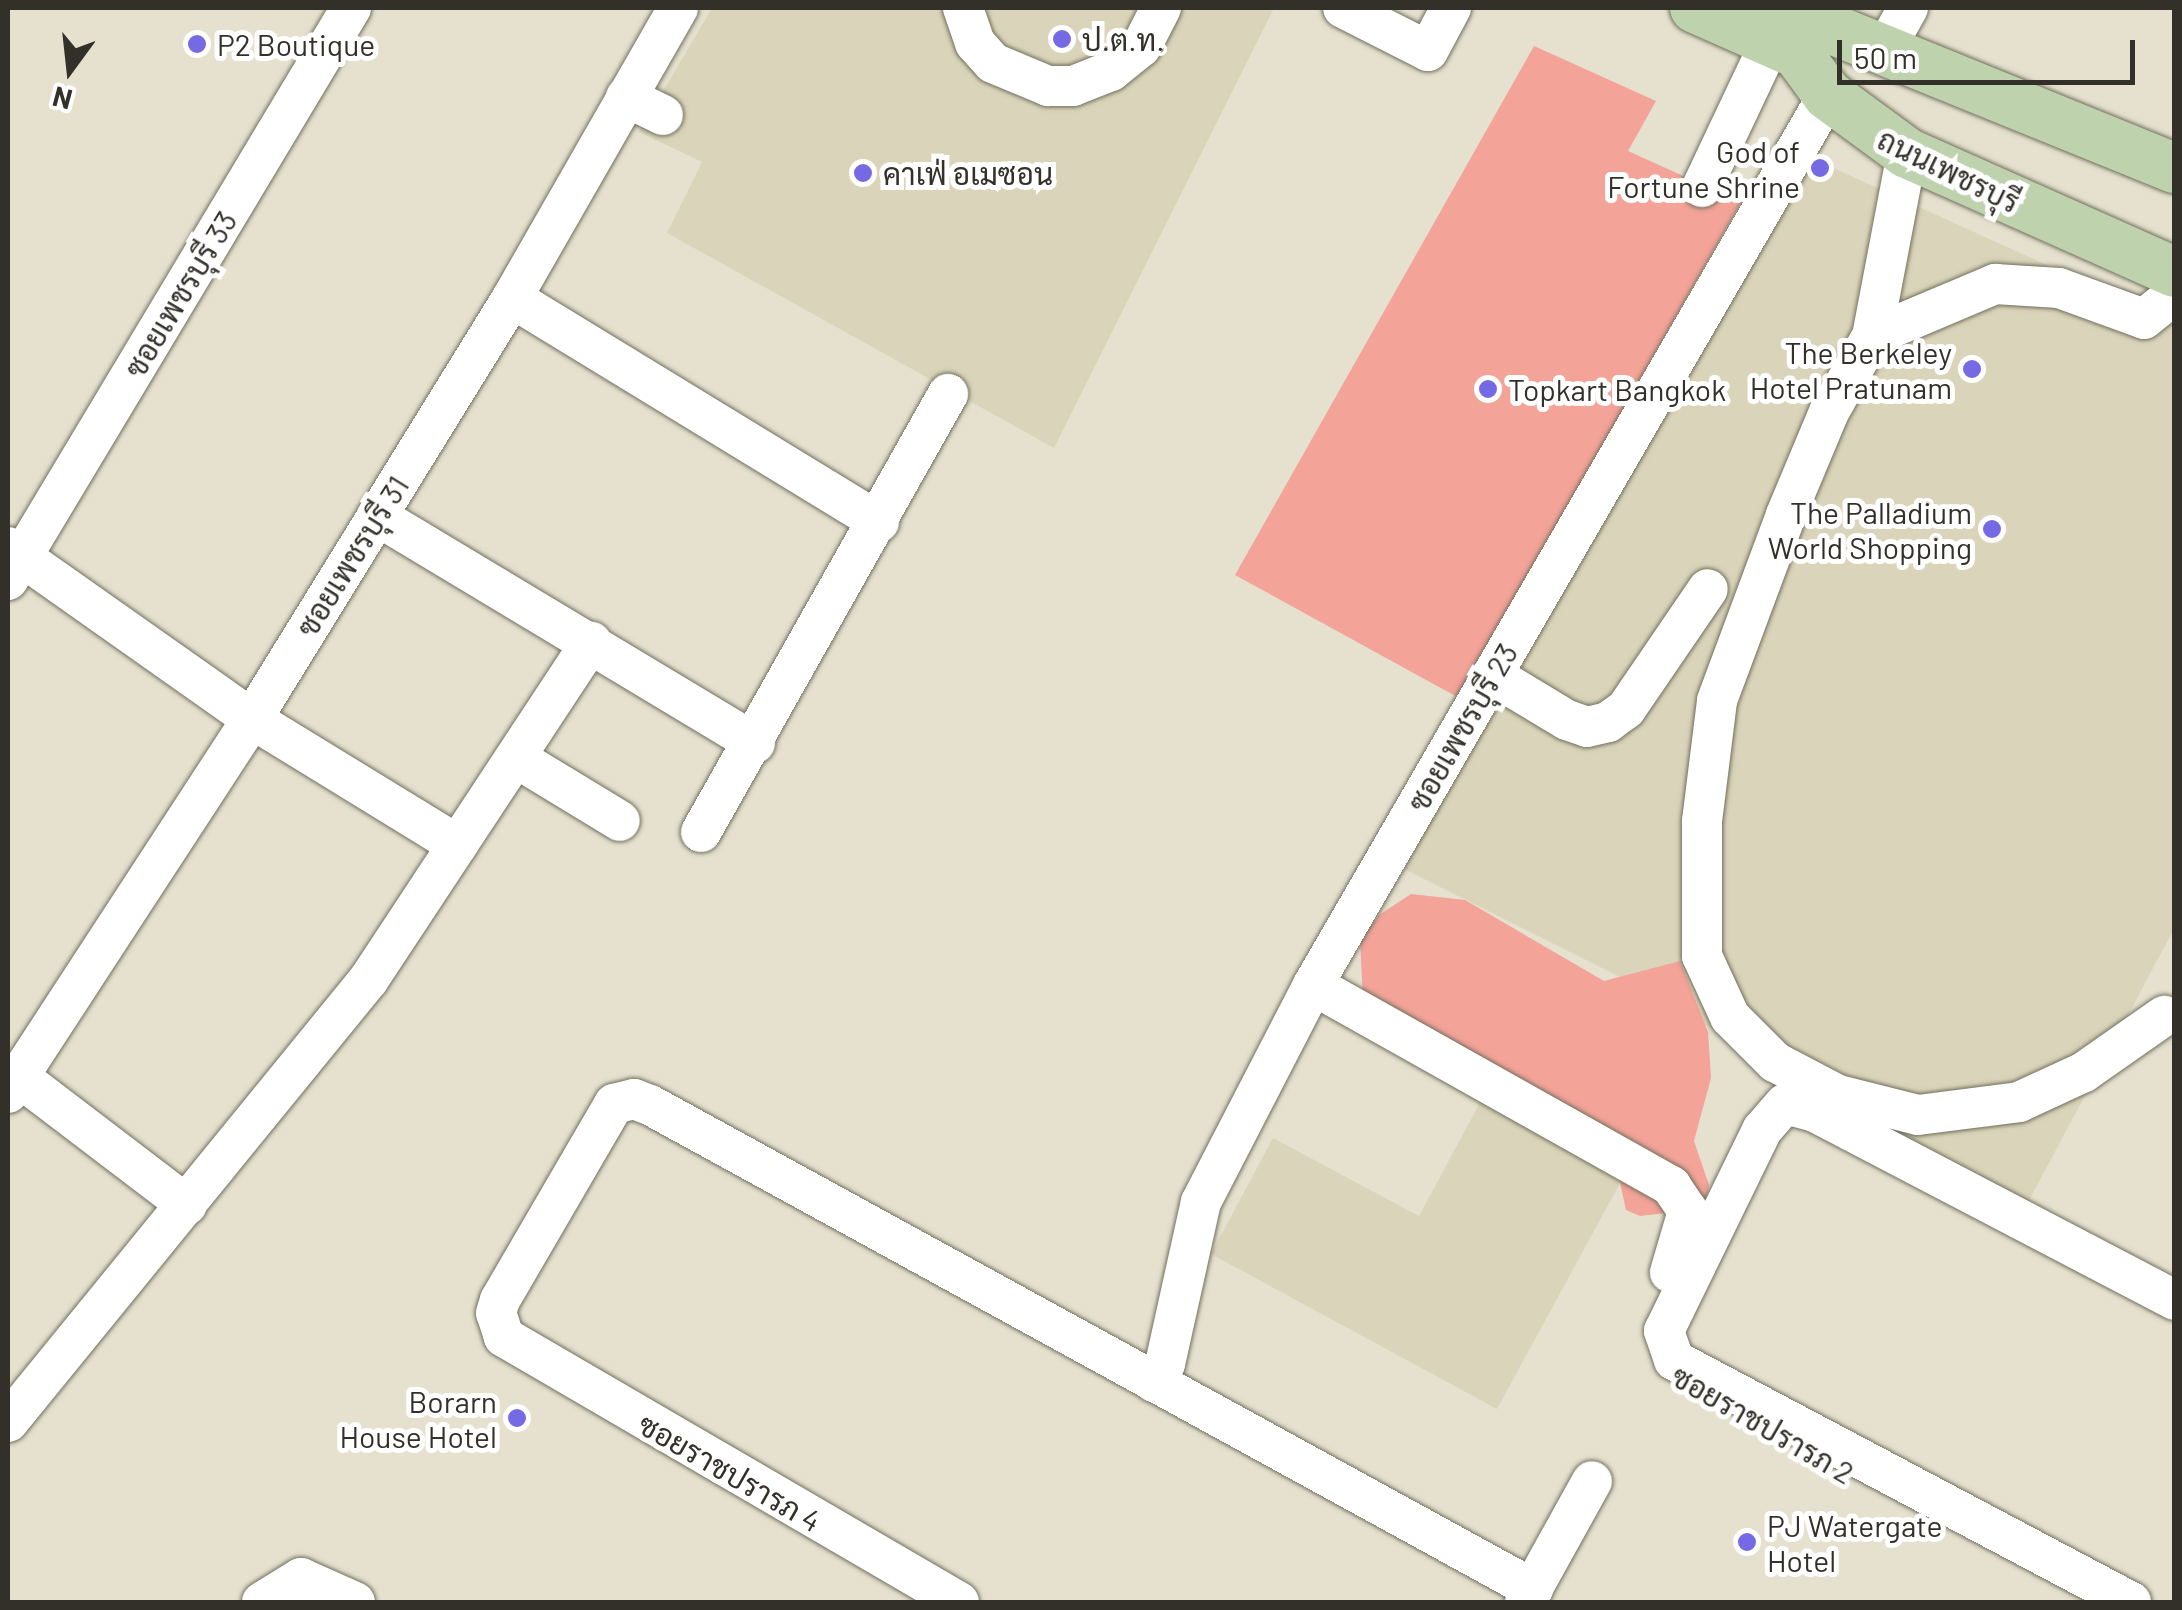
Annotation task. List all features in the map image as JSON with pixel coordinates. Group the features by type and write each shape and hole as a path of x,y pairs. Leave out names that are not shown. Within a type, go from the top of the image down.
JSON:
{"main road":[{"name":"ถนนเพชรบุรี","path":"1696,8 1776,24 1896,28 2174,168"},
{"name":"ถนนเพชรบุรี","path":"1776,24 1828,96 1907,153 2174,272"}],"street":[{"name":"ซอยเพชรบุรี 33","path":"12,561 351,8"},
{"name":"ซอยเพชรบุรี 31","path":"13,1085 252,719 512,298 678,8"},
{"path":"963,8 975,43 993,63 1023,80 1074,86 1111,70 1141,46 1161,8"},
{"path":"1343,8 1428,51 1451,8"},
{"path":"1702,187 1776,24"},
{"name":"ซอยเพชรบุรี 23","path":"1154,1382 1165,1364 1188,1234 1313,985 1828,96"},
{"path":"626,98 663,116"},
{"path":"1907,153 1872,336 1829,412 1786,515 1718,701 1702,821 1702,956 1730,1018 1776,1062 1838,1095 1918,1115 2019,1102 2084,1072 2164,1016"},
{"path":"1872,336 1995,284 2058,288 2144,319 2174,294"},
{"path":"512,298 879,522"},
{"path":"701,832 755,743 948,394"},
{"path":"377,516 755,743"},
{"path":"12,561 252,719 458,844"},
{"path":"1492,674 1567,720 1587,726 1608,722 1626,709 1708,589"},
{"path":"8,1422 369,979 518,759 591,642"},
{"path":"518,759 620,820"},
{"name":"ซอยราชปรารภ 2","path":"1313,985 1681,1194 1688,1211 1653,1329 1657,1362 2078,1602"},
{"path":"13,1085 187,1205"},
{"name":"ซอยราชปรารภ 4","path":"959,1602 504,1336 496,1313 500,1300 601,1117 614,1104 634,1099 1154,1382"},
{"path":"2131,1602 1674,1360 1664,1331 1762,1130 1785,1104 1814,1112 2174,1300"},
{"path":"1154,1382 1529,1596 1592,1481"},
{"path":"262,1602 301,1578 355,1602"}],"shaded area":[{"path":"712,8 1274,8 1054,448 667,233 702,162 639,132"},
{"name":"Topkart Bangkok","path":"1534,46 1656,101 1628,151 1741,202 1459,698 1235,575"},
{"path":"1807,156 2174,323 2174,929 2027,1204 1616,975 1394,864"},
{"path":"1411,894 1465,900 1604,981 1680,961 1708,1032 1711,1078 1694,1141 1709,1185 1706,1201 1693,1210 1640,1216 1626,1210 1619,1178 1363,999 1360,940 1379,915"},
{"path":"1483,1097 1625,1174 1497,1409 1211,1254 1273,1138 1419,1216"}],"place":[{"name":"ป.ต.ท.","path":"1062,39"},
{"name":"P2 Boutique","path":"197,44"},
{"name":"God of Fortune Shrine","path":"1820,168"},
{"name":"คาเฟ่ อเมซอน","path":"863,173"},
{"name":"The Berkeley Hotel Pratunam","path":"1972,369"},
{"name":"Topkart Bangkok","path":"1488,389"},
{"name":"The Palladium World Shopping","path":"1992,529"},
{"name":"Borarn House Hotel","path":"517,1418"},
{"name":"PJ Watergate Hotel","path":"1747,1542"}]}
